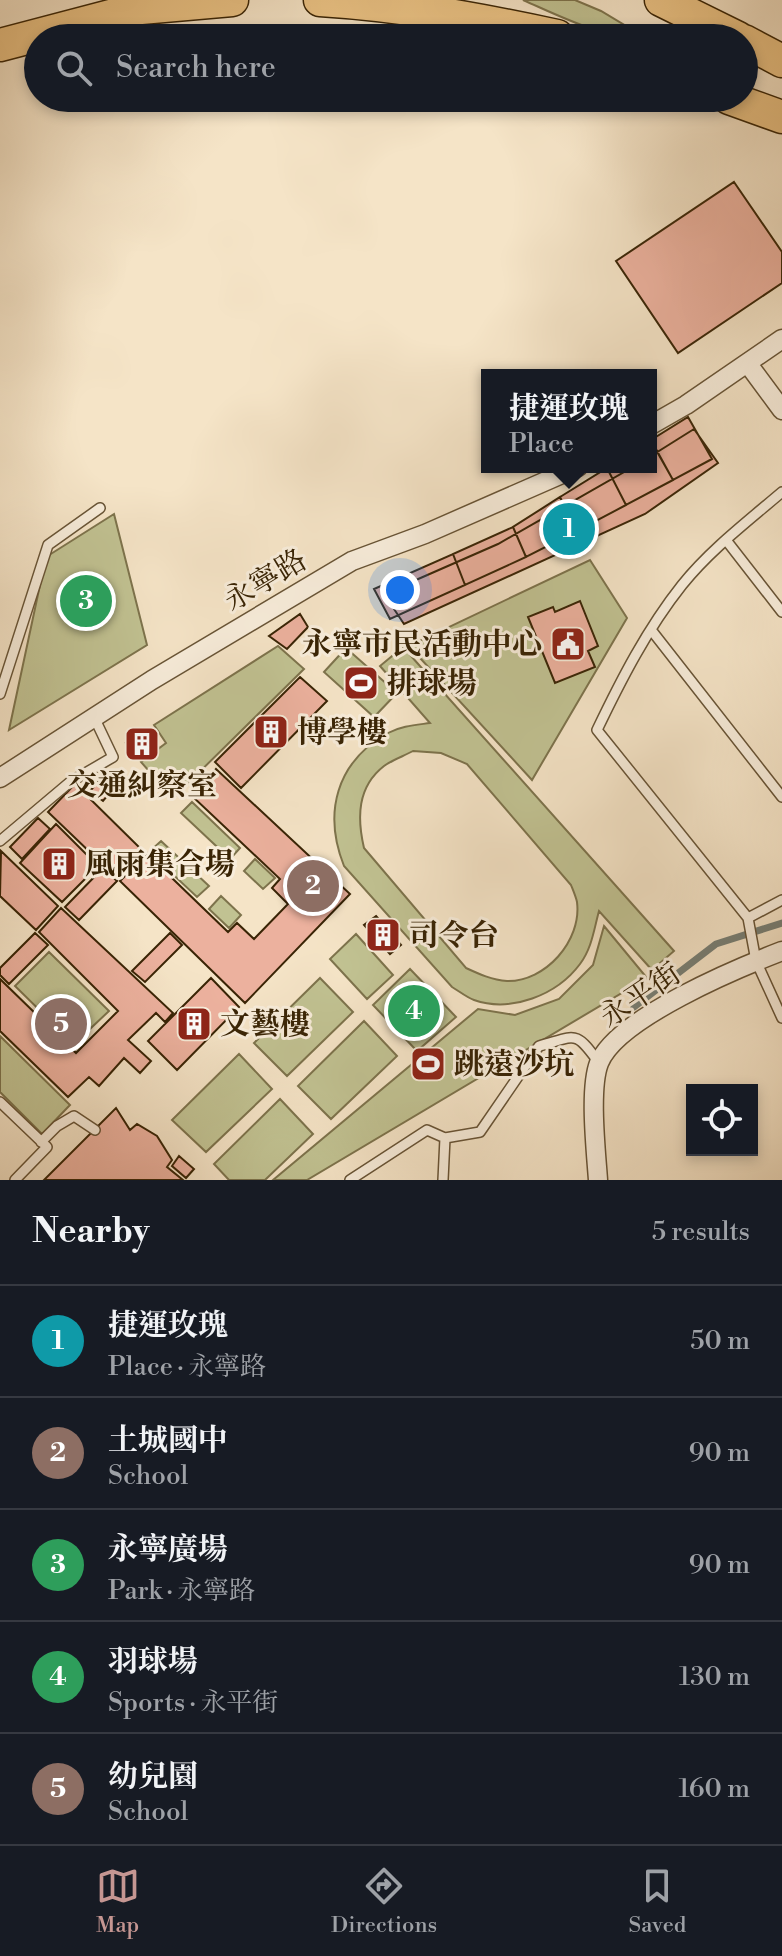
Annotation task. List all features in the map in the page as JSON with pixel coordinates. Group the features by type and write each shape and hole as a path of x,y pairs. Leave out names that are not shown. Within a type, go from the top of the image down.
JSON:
{"highway":[{"path":"80,24 141,8 232,0"},
{"path":"320,0 393,6 500,24"},
{"path":"451,0 527,24"},
{"path":"661,0 710,24"},
{"path":"0,45 24,39"},
{"path":"758,48 782,61"},
{"path":"758,108 782,117"}],"street":[{"path":"657,422 782,339"},
{"path":"748,364 782,410"},
{"name":"永寧路","path":"0,778 94,717 352,561 425,534 564,473"},
{"name":"永平街","path":"598,1180 594,1111 599,1063 613,1043 647,1017 695,989 782,951"}],"lane":[{"path":"782,492 726,540 682,585 625,671 597,730 748,918 756,961 782,1018"},
{"path":"0,694 48,545 100,508"},
{"path":"726,540 782,612"},
{"path":"652,631 782,797"},
{"path":"0,841 70,782 113,757 94,717"},
{"path":"748,918 782,900"},
{"path":"350,1180 427,1130 445,1138 480,1132 539,1046 573,1037 583,1040 599,1063"},
{"path":"0,1102 47,1147 15,1180"},
{"path":"41,1142 57,1126 74,1116 95,1130"},
{"path":"443,1180 445,1138"}],"green space":[{"path":"523,0 575,0 623,24 579,24"},
{"path":"114,514 147,645 9,730 46,557"},
{"path":"590,560 627,618 532,780 409,646"},
{"path":"278,646 304,669 173,798 141,762 166,743 154,725"},
{"path":"403,647 674,951 652,970 599,911 584,958 559,985 546,992 503,1004 471,999 452,987 344,866 338,846 335,808 339,790 356,759 388,733 430,723 380,666","holes":["413,751 441,753 467,764 571,885 577,902 574,931 558,956 535,975 507,981 466,968 364,848 360,825 361,804 368,783 375,774"]},
{"name":"排球場","path":"346,648 397,693 374,717 324,672"},
{"path":"192,802 240,848 230,859 181,813"},
{"path":"161,841 209,886 197,897 149,852"},
{"path":"255,859 275,878 263,889 244,871"},
{"path":"221,896 241,915 229,928 209,909"},
{"path":"604,926 647,978 307,1180 273,1180 478,1009 515,1015 559,999 593,965"},
{"path":"356,934 393,975 367,999 330,959"},
{"path":"49,952 109,1011 74,1044 15,986"},
{"path":"410,969 456,1017 417,1051 373,1005"},
{"path":"320,978 353,1012 287,1076 254,1043"},
{"path":"364,1021 397,1056 331,1119 298,1086"},
{"path":"0,1036 70,1105 42,1134 0,1092"},
{"path":"239,1054 272,1089 206,1152 172,1120"},
{"path":"280,1099 313,1134 265,1180 229,1180 214,1164"}],"building":[{"path":"734,182 782,252 782,283 678,353 616,261"},
{"path":"688,417 712,459 673,480 657,451 657,436"},
{"path":"694,429 718,463 645,514 404,624 384,594 498,544 622,473 657,473 657,452"},
{"path":"657,452 673,480 626,505 610,473 657,473"},
{"path":"599,473 610,473 626,505 577,531 560,497"},
{"path":"560,497 577,531 526,557 513,527"},
{"path":"513,527 526,557 465,585 453,554"},
{"path":"453,554 465,585 390,619 374,589"},
{"name":"永寧市民活動中心","path":"580,601 598,646 588,651 595,667 555,683 528,617 553,607 555,612"},
{"path":"300,614 308,627 287,649 269,636"},
{"name":"博學樓","path":"300,677 327,701 241,788 215,762"},
{"name":"交通糾察室","path":"146,730 158,746 138,759 126,743"},
{"path":"216,769 350,894 245,1003 120,881 147,854 228,932 237,923 254,939 288,904 272,888 280,879 192,796"},
{"path":"102,777 114,788 103,801 90,791"},
{"path":"75,784 144,852 118,879 48,812"},
{"path":"38,818 50,829 22,859 10,847"},
{"name":"風雨集合場","path":"56,824 98,866 62,902 20,863"},
{"path":"1,851 58,906 36,930 0,896"},
{"path":"103,868 117,881 79,920 65,907"},
{"path":"61,908 173,1013 165,1022 156,1013 128,1040 151,1061 140,1073 124,1058 99,1086 89,1077 68,1097 0,1031 0,979 76,1053 118,1011 39,932"},
{"name":"司令台","path":"376,916 401,945 390,954 364,925"},
{"path":"35,933 48,945 9,984 0,975 0,968"},
{"path":"170,933 182,945 145,982 132,971"},
{"name":"文藝樓","path":"211,978 239,1007 177,1070 148,1041"},
{"path":"116,1108 130,1130 137,1124 157,1136 172,1160 167,1167 183,1180 44,1180"},
{"path":"179,1156 194,1169 186,1178 172,1166"}],"waterway":[{"path":"634,1007 716,944 782,923"}],"place":[{"name":"捷運玫瑰","path":"569,529"},
{"name":"永寧廣場","path":"86,601"},
{"name":"永寧市民活動中心","path":"568,644"},
{"name":"排球場","path":"361,683"},
{"name":"博學樓","path":"271,732"},
{"name":"交通糾察室","path":"142,744"},
{"name":"風雨集合場","path":"59,864"},
{"name":"土城國中","path":"313,886"},
{"name":"司令台","path":"383,935"},
{"name":"羽球場","path":"414,1011"},
{"name":"幼兒園","path":"61,1024"},
{"name":"文藝樓","path":"194,1024"},
{"name":"跳遠沙坑","path":"428,1064"}]}
